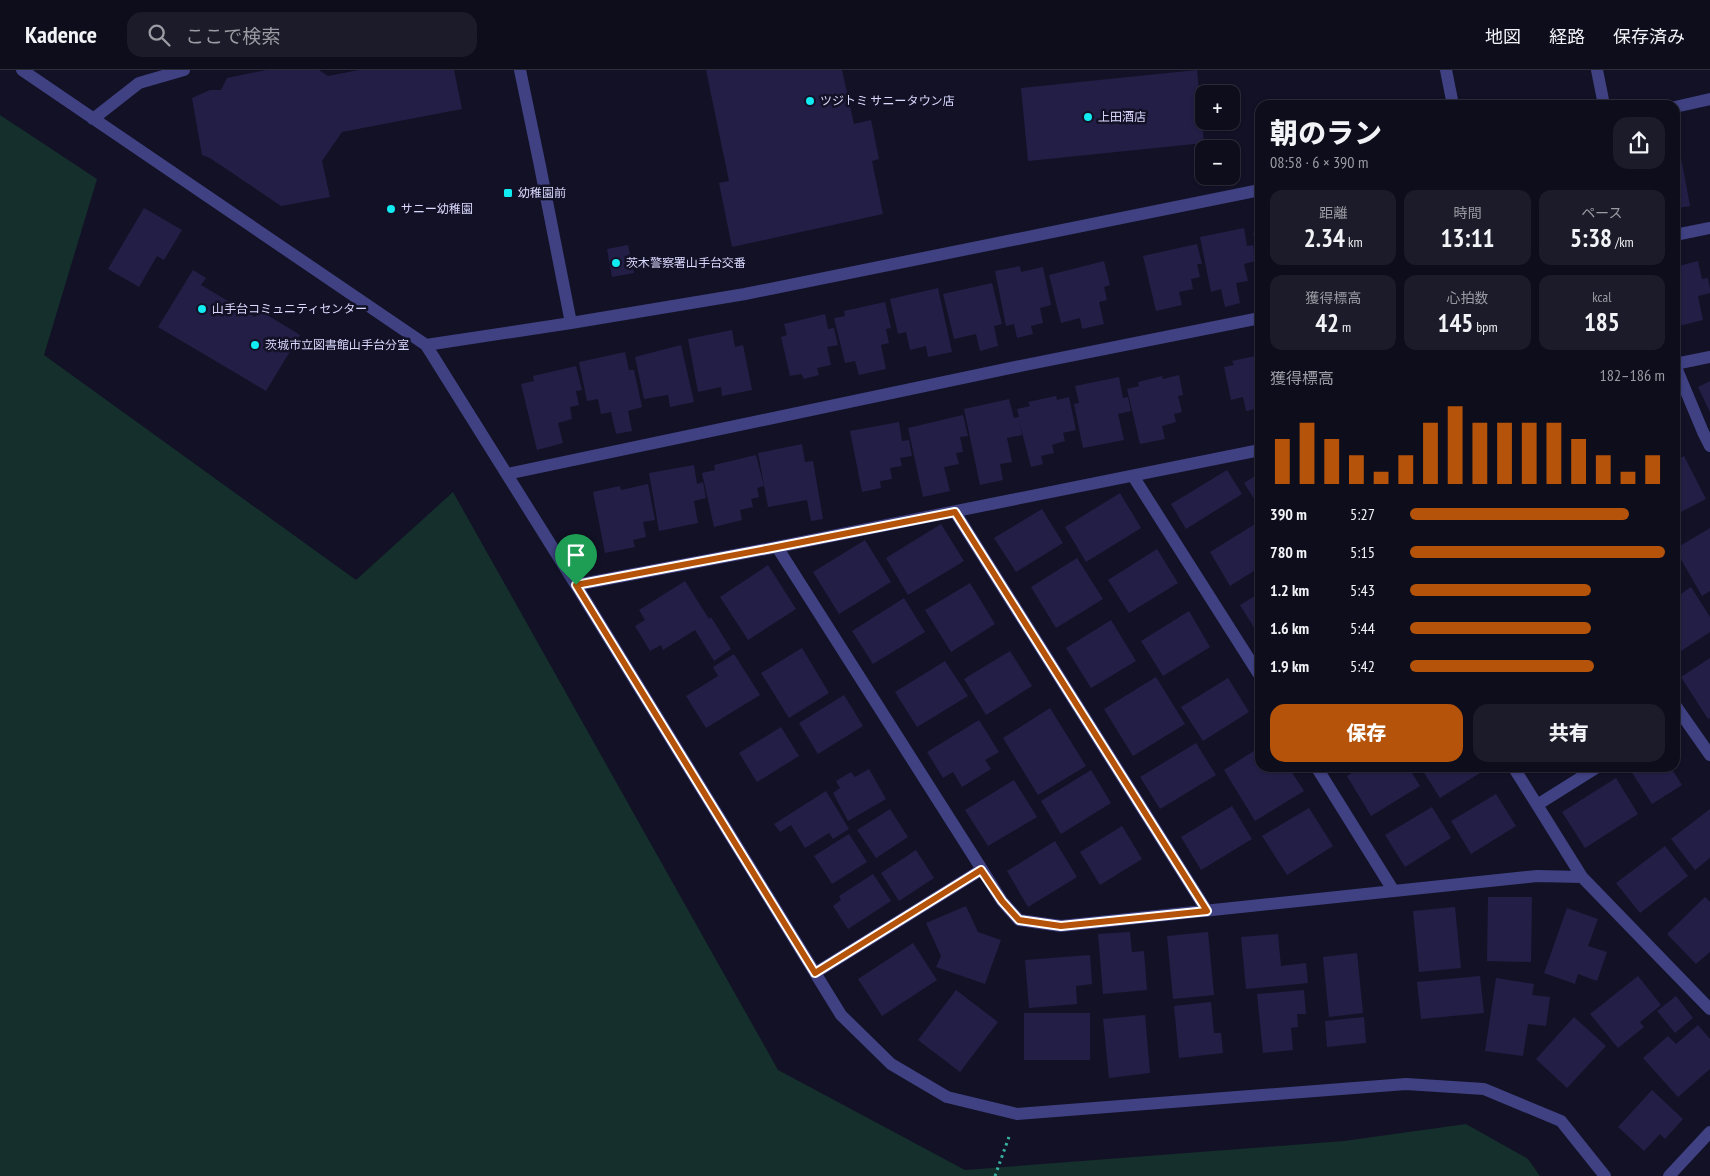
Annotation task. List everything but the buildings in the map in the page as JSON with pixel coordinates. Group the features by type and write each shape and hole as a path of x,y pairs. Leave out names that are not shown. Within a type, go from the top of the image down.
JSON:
{"street":[{"path":"22,70 426,345 841,1015 891,1064 947,1097 1017,1114 1406,1084 1484,1089 1561,1122 1605,1176"},
{"path":"93,119 139,83 184,70"},
{"path":"520,70 571,324"},
{"path":"1446,70 1452,100"},
{"path":"1597,70 1603,100"},
{"path":"1680,105 1710,99"},
{"path":"426,345 571,324 754,292 1255,191"},
{"path":"1680,234 1710,228"},
{"path":"507,474 1025,365 1255,319"},
{"path":"1680,363 1710,357"},
{"path":"1680,377 1702,432 1710,446"},
{"path":"576,585 955,512 1255,451"},
{"path":"1132,476 1255,668"},
{"path":"955,512 1207,911"},
{"path":"777,547 981,870 1002,901 1019,920 1061,926 1537,876 1582,877"},
{"path":"1680,716 1710,755"},
{"path":"1319,772 1393,890"},
{"path":"1516,772 1582,877 1710,1009"},
{"path":"1537,805 1590,772"},
{"path":"815,973 981,870"},
{"path":"1669,1176 1710,1132"}],"path":[{"path":"995,1176 1017,1114"}],"green space":[{"path":"0,115 97,179 44,355 356,580 453,492 778,1070 965,1170 1344,1141 1466,1124 1528,1159 1540,1176 0,1176"}],"place":[{"name":"ツジトミ サニータウン店","path":"810,101"},
{"name":"上田酒店","path":"1088,117"},
{"name":"幼稚園前","path":"508,193"},
{"name":"サニー幼稚園","path":"391,209"},
{"name":"茨木警察署山手台交番","path":"616,263"},
{"name":"山手台コミュニティセンター","path":"202,309"},
{"name":"茨城市立図書館山手台分室","path":"255,345"}],"route":[{"path":"955,512 1207,911 1114,919 1061,926 1019,920 1002,901 981,870 815,973 576,585 955,512"}]}
